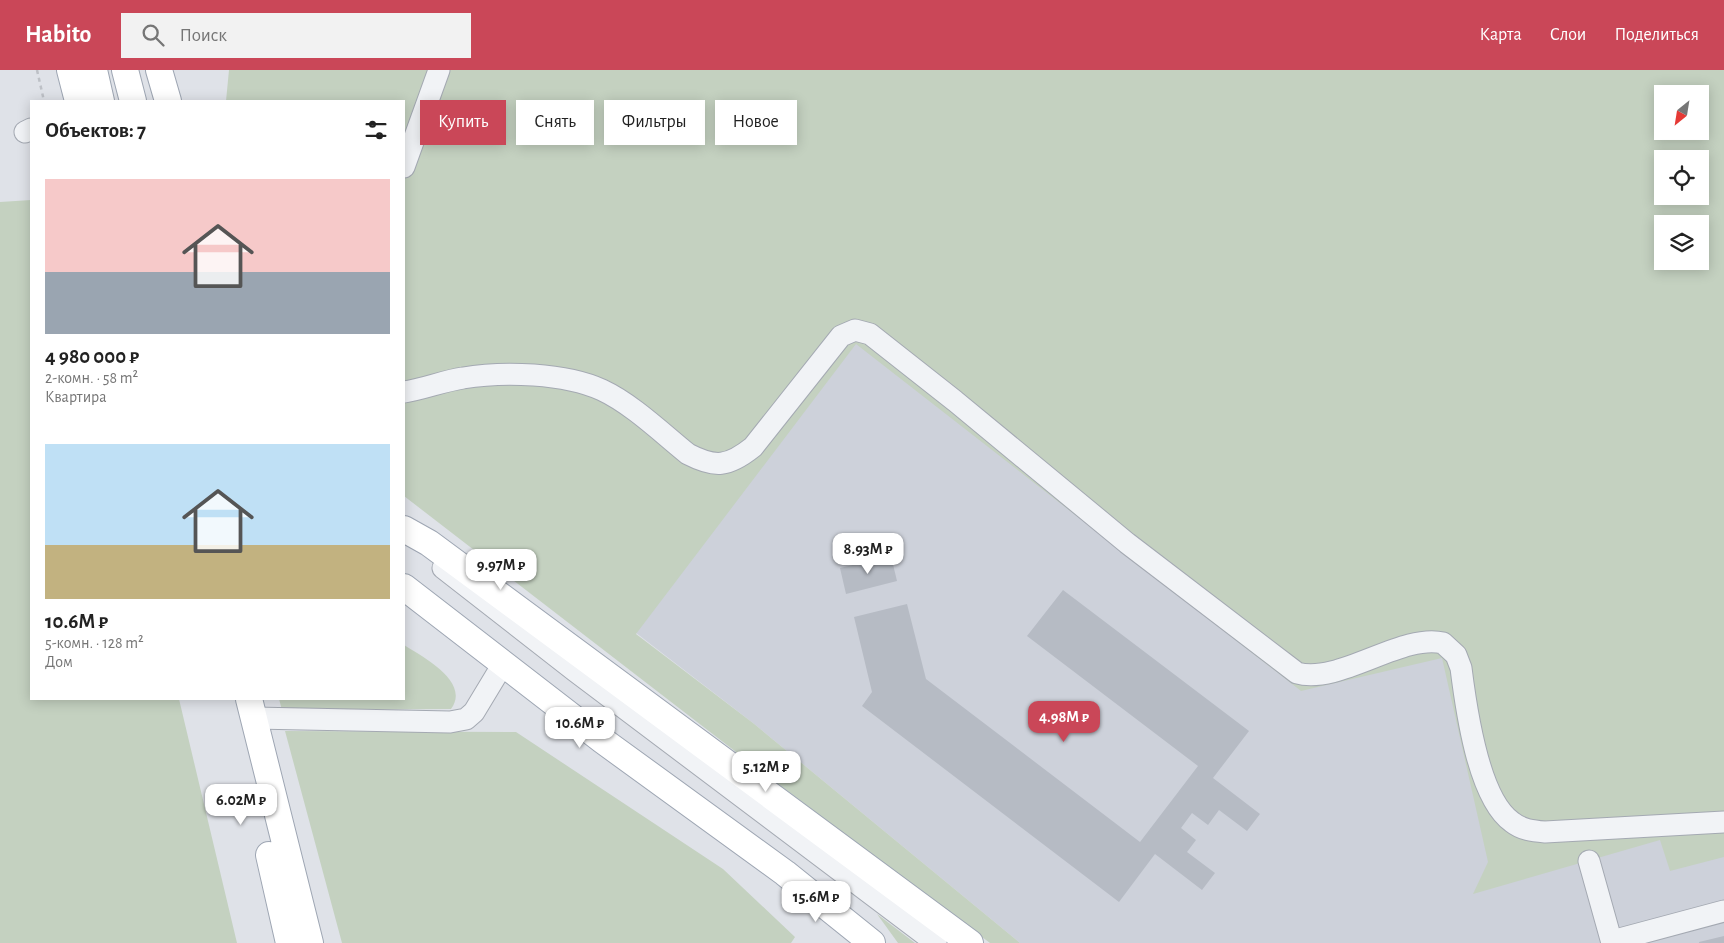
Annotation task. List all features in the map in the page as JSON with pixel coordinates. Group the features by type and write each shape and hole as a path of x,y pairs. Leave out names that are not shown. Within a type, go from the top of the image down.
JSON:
{"main road":[{"path":"70,70 78,100"},
{"path":"94,70 102,100"},
{"path":"125,70 133,100"},
{"path":"159,70 168,100"},
{"path":"405,529 452,561 970,943"},
{"path":"405,588 602,740 785,873 872,943"},
{"path":"232,700 289,943"},
{"path":"252,708 310,943"}],"street":[{"path":"405,165 439,70"},
{"path":"405,392 461,378 484,375 569,380 603,391 688,454 703,461 721,464 741,456 752,447 841,336 855,330 870,334 956,400 1127,543 1297,673 1305,676 1326,673 1424,642 1443,643 1456,656 1461,668 1475,750 1487,786 1504,815 1521,828 1545,832 1724,822"},
{"path":"405,538 574,671 936,943"},
{"path":"252,708 450,722 466,719 474,712 503,664"},
{"path":"1589,861 1612,942 1724,911"}],"path":[{"path":"36,70 44,100"}],"shaded area":[{"path":"425,70 1724,70 1724,943 1020,943 753,723 405,455 405,103"}],"green space":[{"path":"229,70 1724,70 1724,857 1670,871 1660,840 1473,894 1488,862 1442,658 1301,691 856,344 636,634 753,723 1020,943 990,943 749,762 405,497 405,100 226,100"},
{"path":"30,200 30,700 179,700 237,943 0,943 0,202"},
{"path":"405,646 442,671 455,689 456,699 451,709 282,710 279,700 405,700"},
{"path":"285,731 516,732 723,869 795,937 791,943 342,943"},
{"path":"877,914 915,943 898,943"}],"building":[{"path":"891,556 897,581 846,594 840,568"},
{"path":"1063,590 1249,731 1213,778 1260,814 1247,831 1219,810 1208,825 1192,813 1181,828 1196,840 1187,852 1215,873 1202,890 1155,854 1119,902 862,706 872,692 854,617 907,604 926,679 1140,842 1198,766 1027,636"},
{"path":"1724,936 1724,943 1699,943 1699,942"}]}
